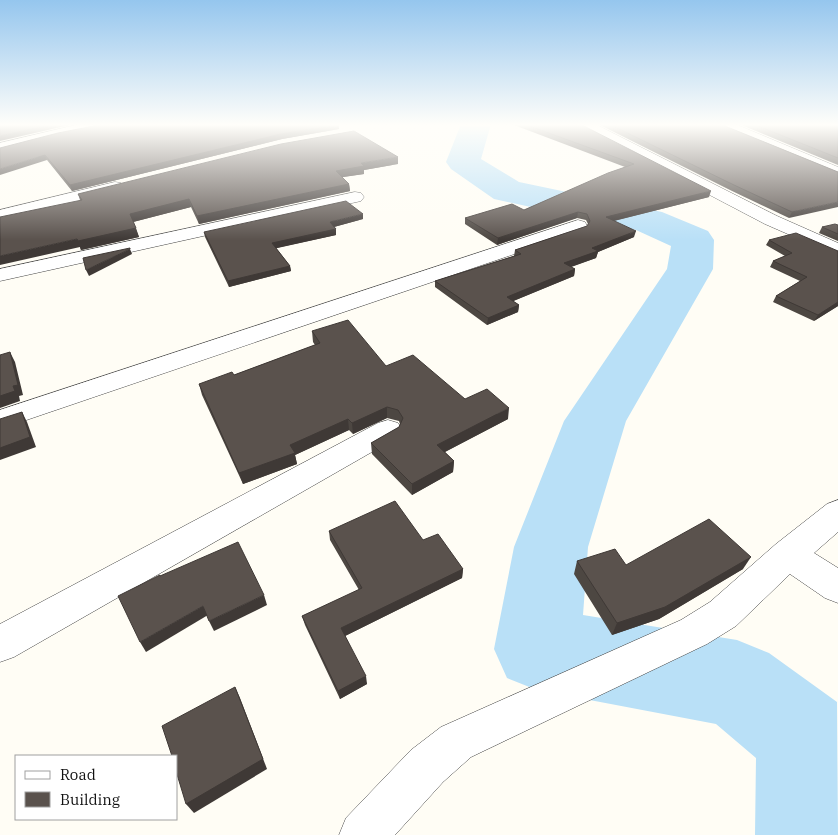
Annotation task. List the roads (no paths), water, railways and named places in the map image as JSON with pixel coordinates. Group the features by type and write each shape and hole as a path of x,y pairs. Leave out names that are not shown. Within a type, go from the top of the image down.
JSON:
{"street":[{"path":"660,163 771,220 838,250"},
{"path":"815,163 838,173"},
{"path":"0,215 134,182"},
{"path":"0,275 355,196"},
{"path":"0,420 578,226"},
{"path":"0,644 388,430"},
{"path":"363,835 427,766 456,742 694,632 723,614 788,554 838,513"},
{"path":"788,554 838,587"}],"waterway":[{"path":"464,163 507,191 648,221 693,240 690,269 595,421 551,547 537,649 737,684 803,736 808,835"}]}
